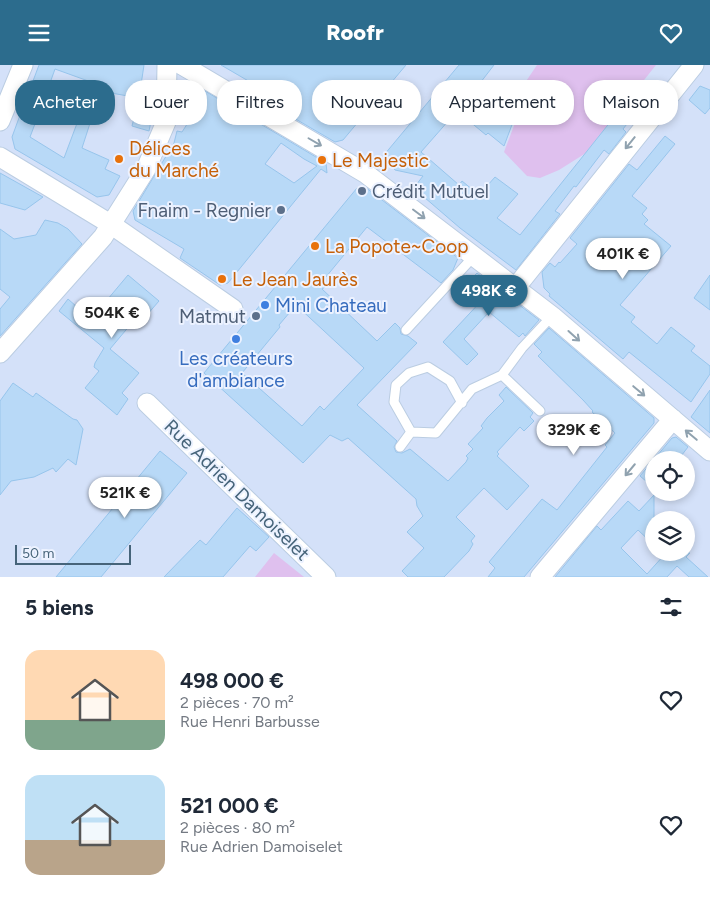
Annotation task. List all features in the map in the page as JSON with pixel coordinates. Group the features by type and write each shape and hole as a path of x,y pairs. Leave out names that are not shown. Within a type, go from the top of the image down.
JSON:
{"street":[{"path":"0,121 23,65"},
{"path":"0,353 112,225 146,169 166,122 167,65"},
{"path":"182,65 365,173 475,255 552,316 710,451"},
{"path":"516,287 694,65"},
{"path":"0,157 112,225 233,309"},
{"name":"Rue Adrien Damoiselet","path":"147,403 326,577"},
{"path":"540,577 673,419"}],"lane":[{"path":"406,330 475,255"},
{"path":"411,432 436,433 472,389 502,375 522,348 552,316"},
{"path":"411,432 394,402 396,385 410,373 428,367 450,381 462,403"},
{"path":"502,375 540,411"},
{"path":"400,447 411,432"}],"shaded area":[{"path":"0,65 710,65 710,577 0,577"},
{"path":"537,65 656,65 644,80 584,80 584,125 608,125 586,153 559,170 540,178 527,176 504,152 514,125 574,125 574,80 527,80"},
{"path":"274,553 304,577 255,577"}],"building":[{"path":"39,65 144,65 142,80 125,80 125,95 115,94 115,80 85,80 55,69 51,80 33,80"},
{"path":"221,65 406,65 393,80 312,80 312,125 356,125 343,140 335,142 302,123 302,80 247,80"},
{"path":"459,65 494,65 482,80 446,80"},
{"path":"700,86 710,90 710,108 705,114 689,100"},
{"path":"207,92 217,98 217,125 262,125 326,163 327,173 321,169 228,283 220,285 180,258 184,249 135,220 133,211 174,143 177,131 182,132 186,125 207,125","holes":["281,143 317,166 294,183 265,164"]},
{"path":"431,99 431,125 445,125 421,152 459,185 462,181 479,195 495,177 518,194 497,218 520,235 608,125 626,125 623,129 626,132 609,154 604,150 576,187 574,186 555,211 560,214 516,270 460,228 417,191 420,188 416,185 423,176 395,170 384,155 409,125 421,125 421,111"},
{"path":"16,125 35,125 30,137 64,158 76,125 89,125 82,148 109,160 105,169 120,176 109,195 97,197 15,149 12,137"},
{"path":"132,125 150,125 149,131"},
{"path":"474,125 512,125 504,146 488,133 486,135"},
{"path":"665,136 675,144 632,196 647,208 642,214 648,220 644,224 671,246 620,305 635,317 631,322 657,344 671,327 695,346 691,351 710,366 710,374 691,402 629,352 623,359 549,296 550,294 544,288 542,272 550,263 555,267 560,263 577,244 570,238 629,164 637,170"},
{"path":"0,173 43,197 25,210 0,203"},
{"path":"365,187 458,258 453,270 441,283 367,227 321,283 325,287 322,289 377,341 395,323 400,328 401,334 408,336 417,343 357,405 397,441 394,447 396,452 402,453 410,449 448,481 466,462 468,458 466,456 473,449 468,444 483,428 481,426 487,418 504,401 499,395 506,387 533,413 530,417 534,421 524,431 520,427 497,452 499,454 497,456 529,486 507,510 484,488 456,517 475,536 471,541 473,544 469,551 444,577 408,577 402,571 424,548 407,532 423,516 417,506 416,499 348,438 342,441 330,435 303,463 204,373 357,188","holes":["296,305 364,368 324,410 320,406 302,426 242,373"]},
{"path":"45,220 58,223 68,229 82,244 0,336 0,309 10,297 0,289 0,229 14,239 36,235"},
{"path":"477,273 539,320 525,336 523,333 519,337 489,312 464,339 478,354 467,365 443,342 483,299 465,285"},
{"path":"128,275 159,301 146,316 141,312 110,349 139,373 122,393 128,399 117,415 85,388 99,371 94,367 104,348 59,311 68,299 86,315 92,308 97,312"},
{"path":"710,275 710,310 694,298"},
{"path":"549,328 654,418 654,423 524,577 488,577 495,568 489,562 542,499 557,510 607,447 605,445 615,433 538,356 542,352 534,344"},
{"path":"13,383 33,397 36,393 77,420 83,429 76,465 68,459 56,472 53,468 34,477 11,481 0,495 0,401"},
{"path":"710,390 710,433 691,417"},
{"path":"676,437 688,447 685,451 661,451 672,438"},
{"path":"160,451 187,473 101,577 56,577"},
{"path":"645,470 645,480 640,476"},
{"path":"628,501 639,511 648,501 654,501 654,511 645,511 645,537 638,530 621,548 647,574 659,561 690,561 708,577 689,577 677,566 667,577 555,577 597,526 601,530"},
{"path":"237,508 269,537 256,551 250,546 223,577 164,577 200,540 206,545"}],"place":[{"name":"Délices du Marché","path":"119,159"},
{"name":"Le Majestic","path":"322,160"},
{"name":"Crédit Mutuel","path":"362,191"},
{"name":"Fnaim - Regnier","path":"281,210"},
{"name":"La Popote~Coop","path":"315,246"},
{"name":"Le Jean Jaurès","path":"222,279"},
{"name":"Mini Chateau","path":"265,305"},
{"name":"Matmut","path":"256,316"},
{"name":"Les créateurs d'ambiance","path":"236,339"}]}
